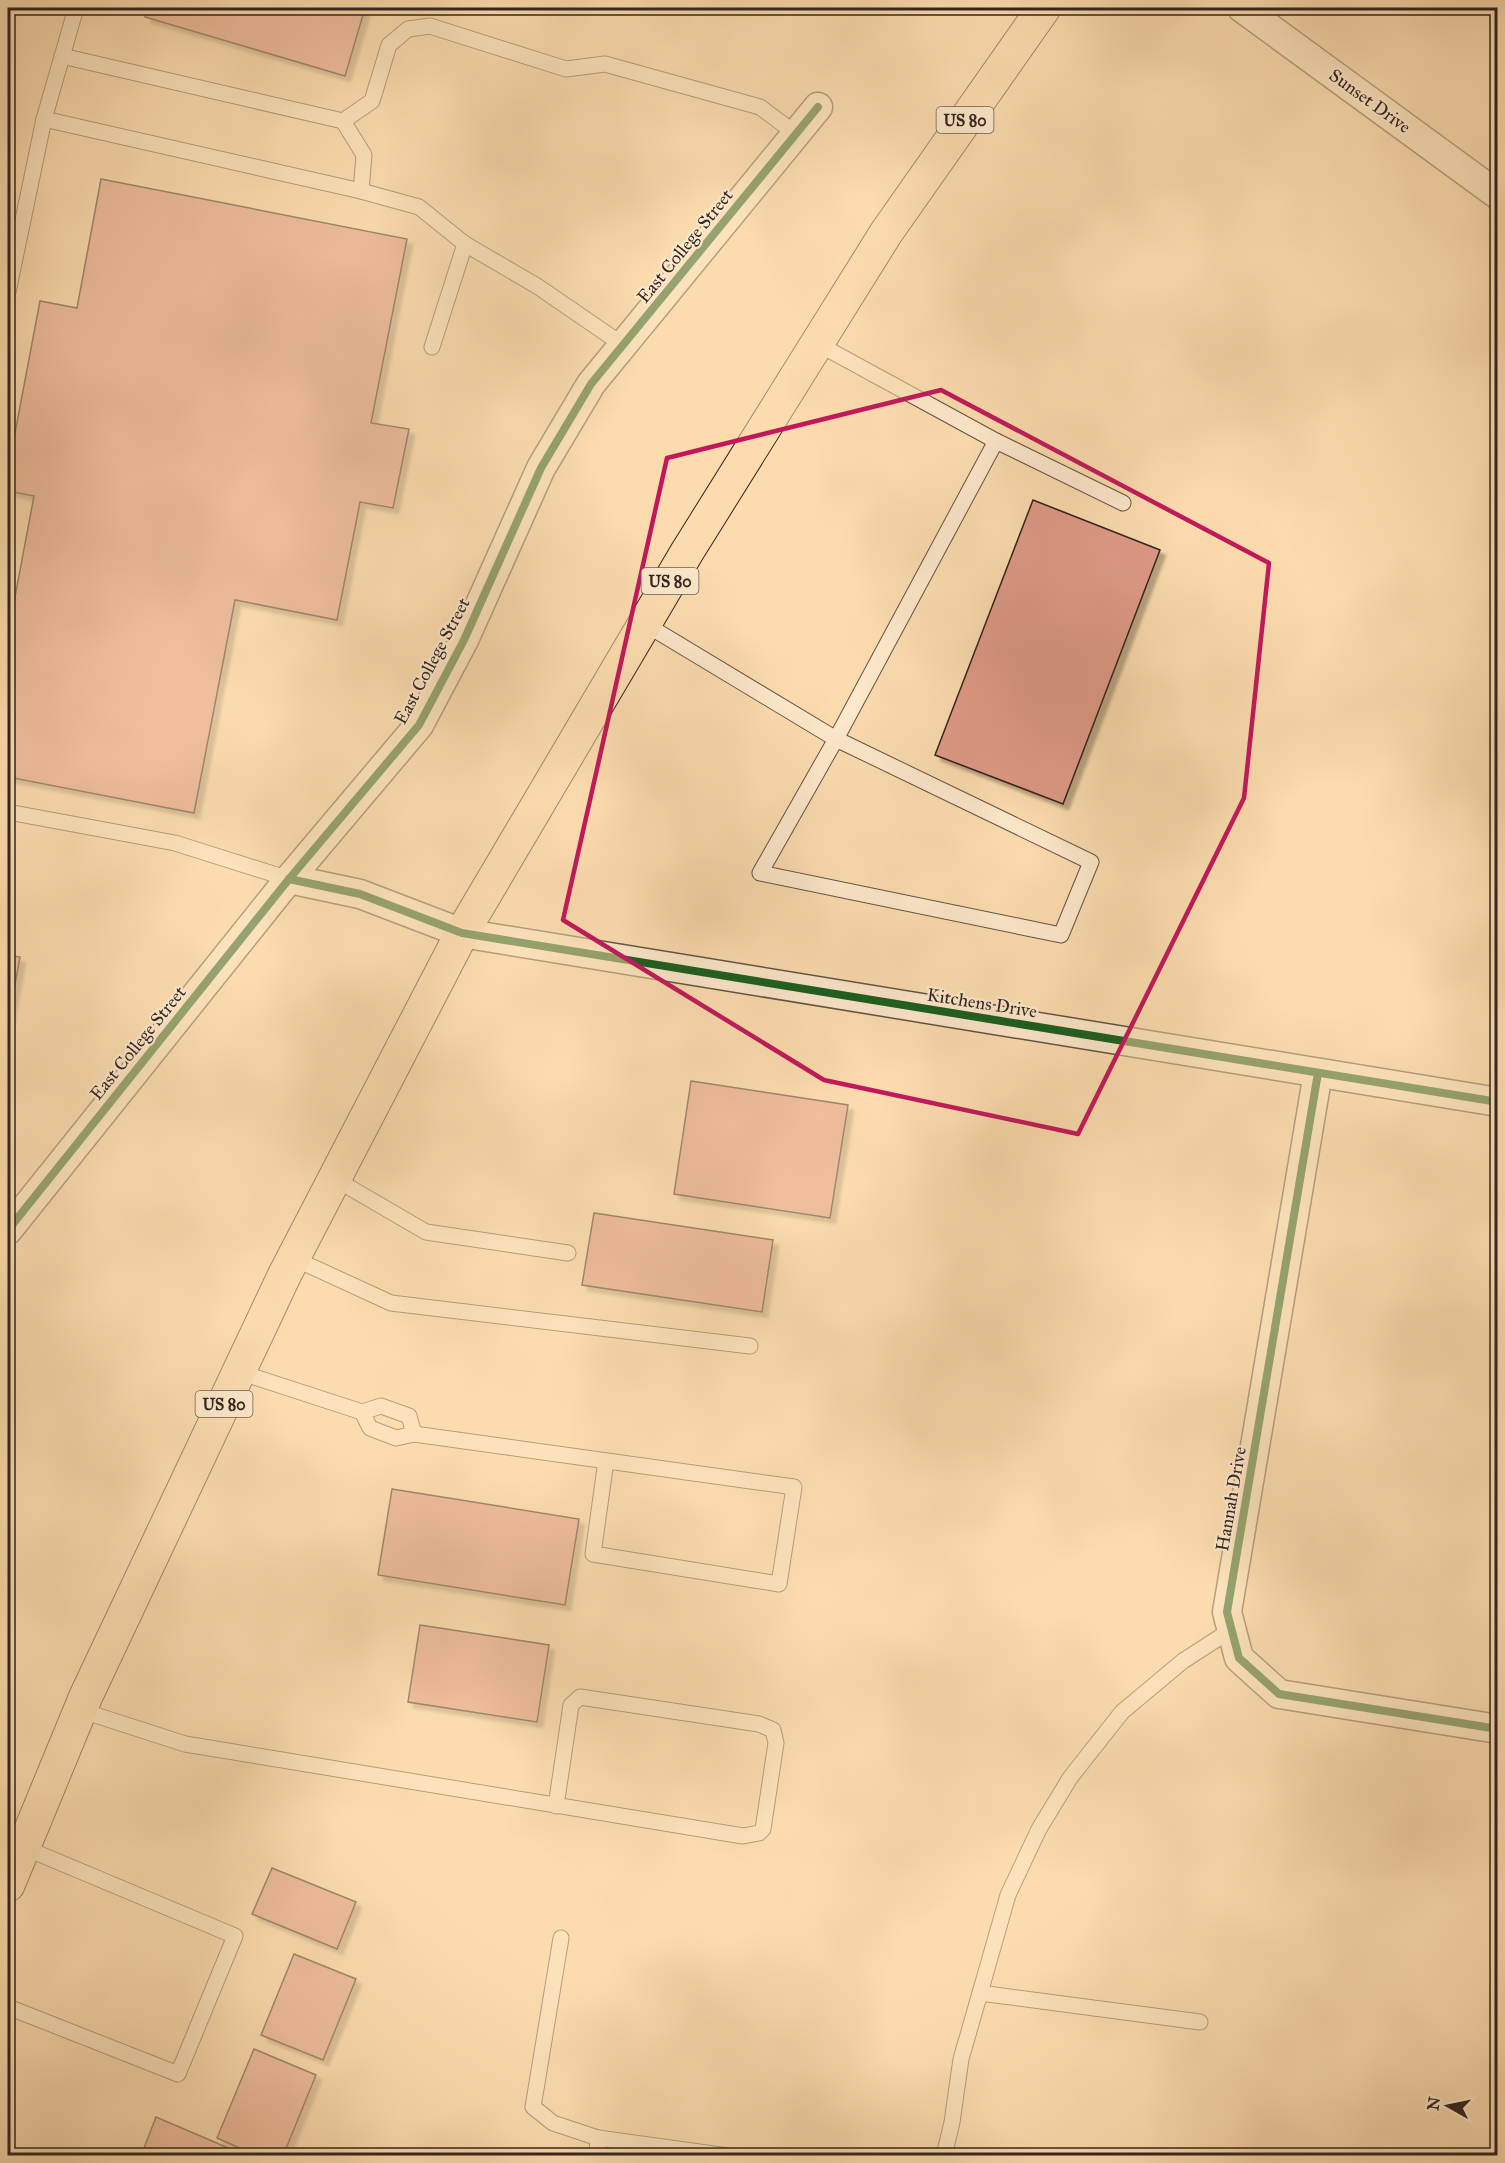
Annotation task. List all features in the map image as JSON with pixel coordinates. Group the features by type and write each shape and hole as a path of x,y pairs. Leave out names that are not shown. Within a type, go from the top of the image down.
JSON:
{"main road":[{"name":"US 80","path":"8,1885 80,1710 293,1258 462,933 645,624 886,233 1044,8"}],"street":[{"name":"Sunset Drive","path":"1242,8 1497,195"},
{"name":"East College Street","path":"8,1230 289,879 419,724 464,640 541,468 591,384 818,107"},
{"name":"Kitchens Drive","path":"289,879 360,894 462,933 1497,1102"},
{"name":"Hannah Drive","path":"1318,1073 1227,1612 1231,1630 1239,1658 1279,1694 1497,1729"}],"lane":[{"path":"8,292 44,119 76,8"},
{"path":"343,121 372,101 389,45 408,29 430,26 567,69 604,64 760,106 796,134"},
{"path":"62,56 343,121 364,155 361,191"},
{"path":"44,119 361,191 418,207 465,244 537,286 623,345"},
{"path":"432,347 465,244"},
{"path":"818,344 996,441 1123,503"},
{"path":"645,624 836,739 1091,861 1061,935 760,873 836,739 996,441"},
{"path":"8,812 175,843 289,879"},
{"path":"335,1179 426,1232 568,1253"},
{"path":"293,1258 391,1303 750,1346"},
{"path":"239,1372 362,1412 381,1406 409,1416 414,1434"},
{"path":"362,1412 370,1428 396,1438 414,1434 794,1487 779,1584 592,1554 606,1461"},
{"path":"944,2156 952,2121 961,2059 1008,1895 1039,1828 1070,1778 1122,1712 1183,1661 1231,1630"},
{"path":"80,1710 185,1743 556,1806 743,1836 759,1833 763,1829 776,1743 773,1730 759,1724 580,1698 571,1705 556,1806"},
{"path":"8,2007 178,2074 235,1936 23,1847"},
{"path":"561,1938 533,2107 553,2123 598,2138 728,2156"},
{"path":"980,1993 1200,2022"},
{"path":"597,2156 598,2138"}],"highlighted area":[{"path":"941,390 1269,563 1244,798 1078,1134 824,1080 563,920 667,458"}],"building":[{"path":"147,8 365,8 345,76 145,17"},
{"path":"101,179 407,239 371,423 409,429 393,508 360,502 337,620 235,600 194,813 8,777 8,634 34,496 8,491 8,470 40,301 77,308"},
{"path":"1033,500 1160,550 1063,804 935,755"},
{"path":"8,955 20,957 8,1023"},
{"path":"691,1081 848,1105 830,1218 674,1194"},
{"path":"594,1213 773,1240 762,1312 582,1285"},
{"path":"392,1489 579,1519 565,1605 378,1575"},
{"path":"420,1625 549,1645 537,1722 408,1702"},
{"path":"272,1868 356,1902 337,1949 252,1914"},
{"path":"294,1954 356,1979 323,2060 261,2035"},
{"path":"254,2049 316,2075 283,2156 258,2156 217,2138"},
{"path":"156,2117 247,2156 141,2156"}],"cycle path":[{"path":"8,1230 289,879 419,725 464,640 541,468 591,384 818,107"},
{"path":"289,879 360,894 462,933 1498,1102"},
{"path":"1318,1073 1227,1612 1239,1658 1279,1694 1498,1729"}]}
